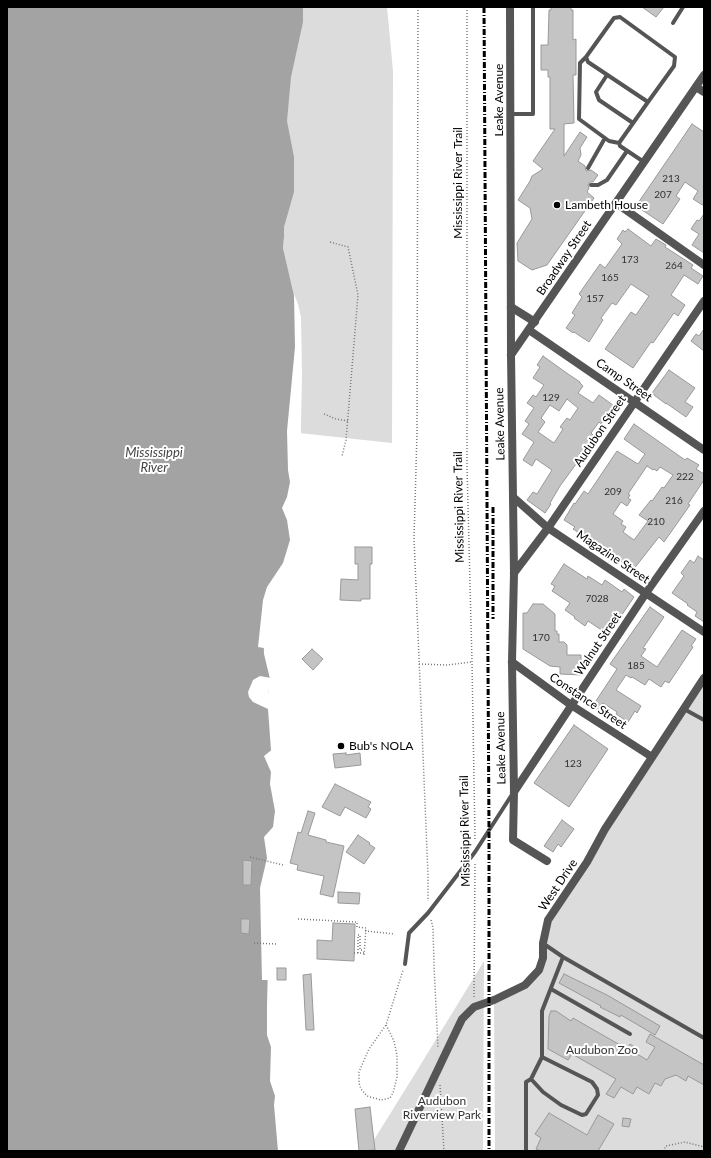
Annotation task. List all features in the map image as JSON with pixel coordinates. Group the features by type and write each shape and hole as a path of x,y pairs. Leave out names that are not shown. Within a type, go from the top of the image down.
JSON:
{"street":[{"name":"Leake Avenue","path":"510,7 511,355 514,573 512,662 514,792 512,840 547,861"},
{"name":"Broadway Street","path":"511,355 704,75"},
{"path":"696,87 704,92"},
{"path":"616,204 704,265"},
{"name":"Audubon Street","path":"514,573 548,528 704,301"},
{"path":"511,307 535,322"},
{"name":"Camp Street","path":"529,330 704,450"},
{"name":"Magazine Street","path":"513,497 548,528 704,632"},
{"name":"Walnut Street","path":"514,792 646,593 704,511"},
{"name":"Constance Street","path":"512,662 571,705 652,757"},
{"name":"West Drive","path":"399,1151 462,1019 474,1007 505,996 525,985 539,970 543,958 543,943 548,920 587,862 605,829 704,678"}],"lane":[{"path":"511,114 533,114 533,7"},
{"path":"673,23 683,7"},
{"path":"619,143 674,66 675,57 620,17 614,18 580,63 579,119 609,141 619,143 620,146 644,162"},
{"path":"586,57 588,62 648,102"},
{"path":"607,75 596,92 599,100 633,123"},
{"path":"588,168 605,138"},
{"path":"591,185 598,186 607,180 627,151"},
{"path":"684,709 704,720"},
{"path":"405,964 409,933 428,913 475,852 514,792"},
{"path":"543,943 563,957 704,1038"},
{"path":"526,1151 526,1082 531,1079 542,1057 542,1011 563,957"},
{"path":"550,989 630,1034"},
{"path":"531,1079 543,1092 561,1105 582,1115 586,1114 598,1095 597,1089 592,1082 542,1057"}],"path":[{"path":"418,7 417,433 414,538 428,875 428,913 433,927 438,1051"},
{"name":"Mississippi River Trail","path":"467,7 467,458 475,852 474,1007"},
{"path":"330,242 348,247 358,295 348,421 346,440 342,456"},
{"path":"324,414 336,419 348,421"},
{"path":"419,664 447,665 472,662"},
{"path":"250,857 283,865"},
{"path":"298,919 357,922 356,927 366,928 364,955 354,953"},
{"path":"365,931 395,934"},
{"path":"358,953 358,935 360,935 360,950 364,950"},
{"path":"254,943 277,944"},
{"path":"386,1025 394,1041 397,1055 397,1077 393,1093 390,1098 381,1100 367,1096 359,1083 359,1072 369,1049 386,1025 405,964"},
{"path":"440,1082 444,1151"},
{"path":"663,1151 666,1146 685,1142 704,1147"}],"green space":[{"path":"290,7 387,7 393,71 392,443 299,433 299,317 283,248 284,237 281,195"},
{"name":"Audubon Zoo","path":"704,685 704,1151 495,1151 494,1000 525,985 539,970 548,920"},
{"name":"Audubon Riverview Park","path":"484,961 483,1151 367,1151 413,1077"}],"water":[{"name":"Mississippi River","path":"7,7 303,7 303,22 291,77 287,121 294,157 294,192 284,227 283,248 299,317 294,506 298,544 274,592 263,621 264,654 270,679 268,709 271,750 278,784 271,857 267,1035 271,1047 270,1081 275,1096 274,1105 278,1151 7,1151"}],"pier":[{"path":"294,294 301,317 302,374 300,475 296,506 300,545 288,575 276,593 265,621 266,635 264,648 258,647 263,600 267,587 283,563 290,540 287,520 282,508 287,497 290,482 288,470 287,431 295,347"},
{"path":"260,676 271,678 268,694 268,709 253,702 249,697 248,692 253,680"},
{"path":"274,748 285,811 285,823 282,837 273,857 270,901 270,980 262,980 260,888 267,858 264,837 273,827 275,811 270,784 271,772 264,756"}],"building":[{"name":"Lambeth House","path":"551,7 571,7 571,10 573,10 573,40 576,39 576,75 573,75 574,123 564,124 564,156 580,132 587,137 580,148 581,155 578,161 585,166 586,171 591,170 598,175 593,182 590,182 588,185 589,188 587,192 594,198 547,265 532,270 518,261 517,243 532,219 530,208 518,200 532,176 543,169 533,161 555,129 550,129 550,77 548,77 548,70 541,70 541,45 548,45 549,10 551,10"},
{"path":"642,7 664,7 656,17"},
{"path":"692,124 704,132 704,206 693,199 698,191 685,182 676,196 680,199 663,224 636,206"},
{"path":"704,214 704,253 692,245 699,234 691,229 697,220 699,221"},
{"path":"628,229 651,246 656,239 666,245 665,247 693,265 691,268 703,276 698,284 684,275 671,295 685,305 678,316 674,313 633,368 605,349 631,312 636,315 649,296 631,284 616,305 612,303 601,318 603,320 589,342 566,328 575,315 572,313 582,297 579,294 600,264 605,268 622,244 617,239 623,230 625,232"},
{"path":"704,329 704,351 691,341 696,334 699,336"},
{"path":"543,356 580,382 583,386 578,393 593,403 599,395 617,408 612,415 608,414 601,424 599,422 591,433 593,435 578,459 579,460 560,486 545,513 527,500 533,492 537,494 552,470 536,459 532,466 523,460 534,442 522,434 529,424 525,421 534,408 527,403 533,395 536,397 544,385 533,378 540,367 537,365","holes":["567,399 578,408 570,420 567,418 560,427 563,429 554,443 538,432 545,422 541,418 550,405 559,411"]},
{"path":"669,370 695,388 685,402 693,407 686,417 652,393"},
{"path":"634,424 685,460 687,458 699,465 696,469 704,474 704,480 688,504 690,505 664,542 659,537 633,570 573,529 575,527 564,520 574,503 575,504 584,491 588,494 617,451 638,464 645,454 624,439","holes":["647,466 653,470 654,469 657,471 660,467 673,475 664,488 662,487 639,515 648,521 634,540 623,532 626,527 621,524 623,521 613,514 621,502 627,506 631,500 628,498 630,495 628,494"]},
{"path":"355,547 372,547 372,564 370,564 370,599 361,599 361,601 340,600 341,579 358,580 358,564 355,564"},
{"path":"698,556 704,560 704,622 695,616 697,612 672,593 684,576 681,573 690,560 694,563"},
{"path":"564,564 587,579 588,576 602,585 605,580 622,592 624,589 634,597 621,616 619,614 606,633 588,621 585,626 574,618 575,617 565,610 570,603 552,591 555,586 551,584"},
{"path":"533,604 543,604 555,614 555,631 559,634 559,642 564,642 567,645 567,655 581,655 581,675 560,674 560,667 550,666 523,649 523,613 527,613"},
{"path":"650,607 664,617 643,648 646,649 641,656 657,667 682,630 696,639 691,646 693,647 669,683 665,681 661,687 649,679 645,685 626,675 616,690 641,706 637,713 635,711 628,722 616,714 617,712 603,703 598,711 592,707 617,669 610,664"},
{"path":"312,649 323,659 313,670 302,659"},
{"path":"574,725 608,749 569,807 534,783"},
{"path":"346,753 346,755 360,753 361,765 335,768 333,754"},
{"path":"335,784 371,802 368,807 371,809 366,818 345,807 340,816 322,807"},
{"path":"308,811 315,813 308,835 326,840 326,842 344,846 333,897 320,894 324,876 297,870 298,865 290,863 298,832 301,833"},
{"path":"562,820 574,829 561,847 558,844 553,852 544,846"},
{"path":"358,835 375,848 364,864 346,852"},
{"path":"243,860 252,861 251,885 243,885"},
{"path":"338,892 360,893 359,904 338,903"},
{"path":"241,919 250,919 249,934 241,933"},
{"path":"333,923 355,924 354,961 317,959 317,940 332,941"},
{"path":"277,968 286,968 286,980 277,980"},
{"path":"311,974 314,1030 306,1030 303,975"},
{"path":"564,974 607,995 660,1026 655,1035 621,1015 620,1017 600,1007 601,1006 559,983"},
{"path":"551,1011 556,1011 571,1021 573,1018 627,1049 630,1044 636,1048 634,1052 647,1060 655,1047 646,1042 650,1034 704,1065 704,1085 688,1076 686,1081 676,1075 665,1079 661,1086 655,1083 649,1094 637,1087 633,1094 621,1087 614,1098 606,1094 616,1079 572,1054 568,1060 548,1049 549,1016"},
{"path":"370,1107 375,1150 359,1151 355,1109"},
{"path":"549,1113 587,1135 598,1115 614,1124 598,1151 541,1151 536,1149 541,1138 535,1134"},
{"path":"623,1118 631,1119 629,1127 622,1126"}],"railway":[{"path":"484,7 489,830 489,1151"},
{"path":"493,507 493,619"}],"place":[{"name":"Lambeth House","path":"557,205"},
{"name":"Bub's NOLA","path":"341,746"}]}
